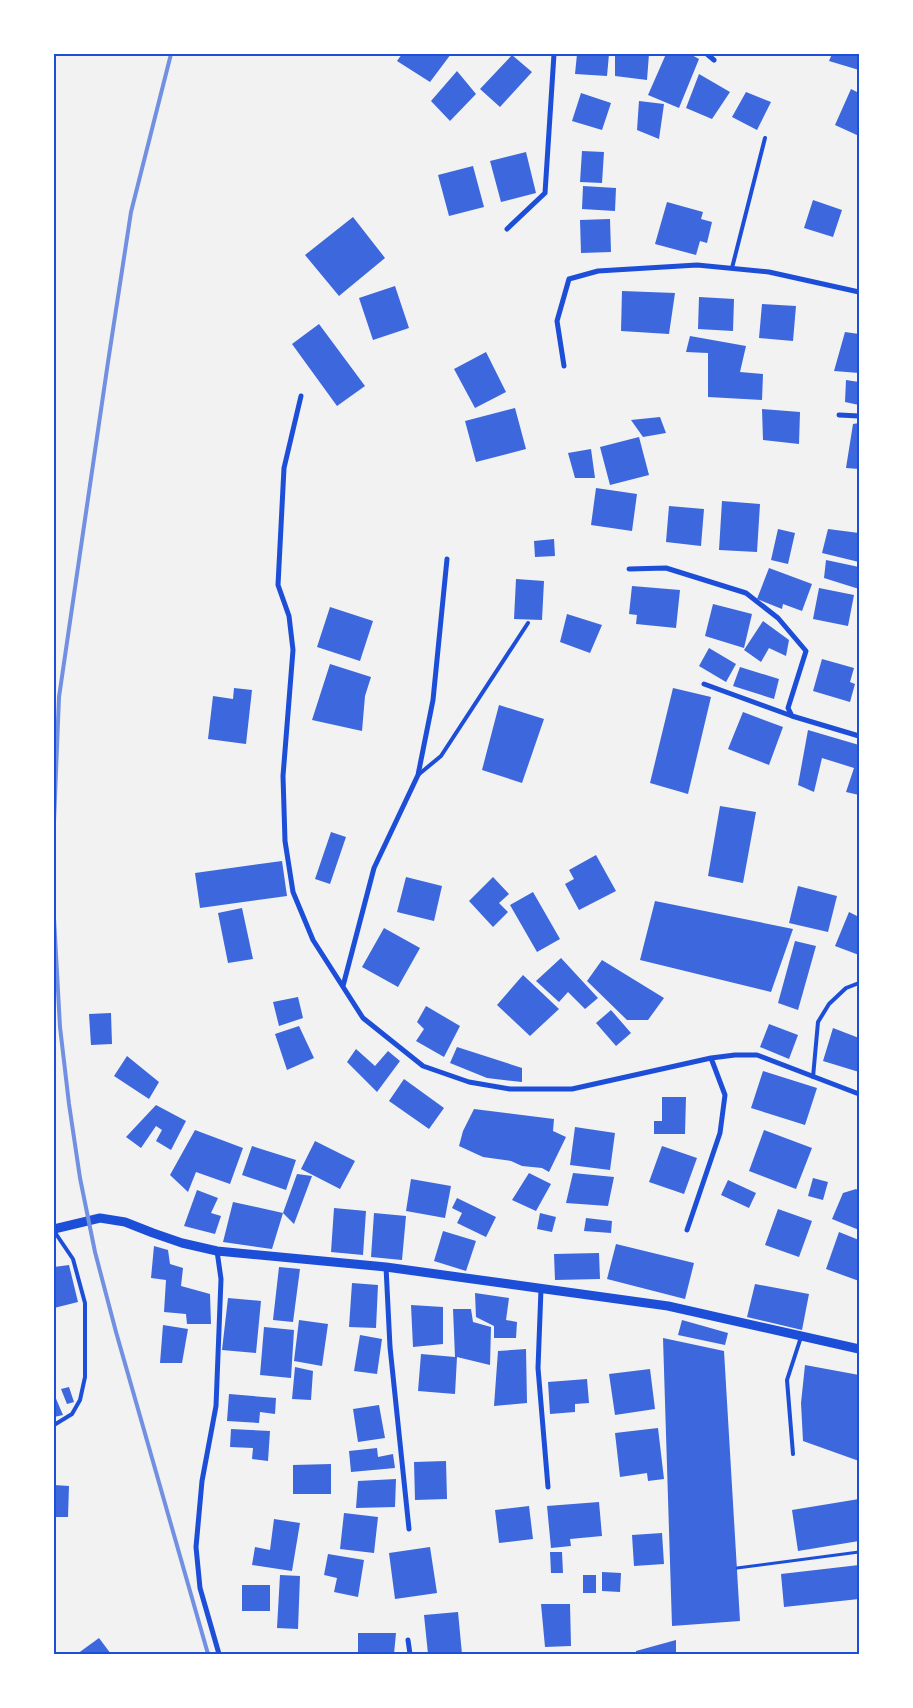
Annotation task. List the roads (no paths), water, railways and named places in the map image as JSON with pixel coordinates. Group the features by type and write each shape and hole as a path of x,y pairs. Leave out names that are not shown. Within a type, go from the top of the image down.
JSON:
{"street":[{"path":"507,229 545,193 554,54"},
{"path":"707,54 714,60"},
{"path":"564,366 558,321 569,279 598,271 697,265 769,272 859,292"},
{"path":"300,396 284,468 278,585 289,616 292,650 283,776 285,841 293,892 313,940 363,1018 423,1066 469,1082 510,1090 572,1089 710,1058 757,1055 859,1094"},
{"path":"839,415 859,416"},
{"path":"343,986 374,868 418,775 432,700 447,559"},
{"path":"629,569 666,568 746,593 778,618 806,651 788,708 792,716"},
{"path":"704,684 792,716 859,736"},
{"path":"687,1230 720,1133 725,1095 710,1058"},
{"path":"54,1230 100,1218 108,1219 125,1222 182,1243 217,1251 386,1267 668,1306 859,1349"},
{"path":"217,1251 221,1279 216,1406 202,1481 196,1547 200,1588 219,1654"},
{"path":"386,1267 390,1347 409,1529"},
{"path":"541,1289 538,1368 548,1487"},
{"path":"408,1640 410,1654"}],"lane":[{"path":"732,268 765,138"},
{"path":"418,775 441,756 528,623"},
{"path":"813,1077 818,1022 828,1004 846,988 859,983"},
{"path":"54,1230 73,1259 85,1303 85,1377 80,1400 72,1414 54,1425"},
{"path":"793,1454 787,1380 801,1337"}],"railway":[{"path":"54,822 59,697 108,362 131,212 171,54"},
{"path":"54,918 60,1027 69,1104 80,1178 95,1252 208,1654"}]}
